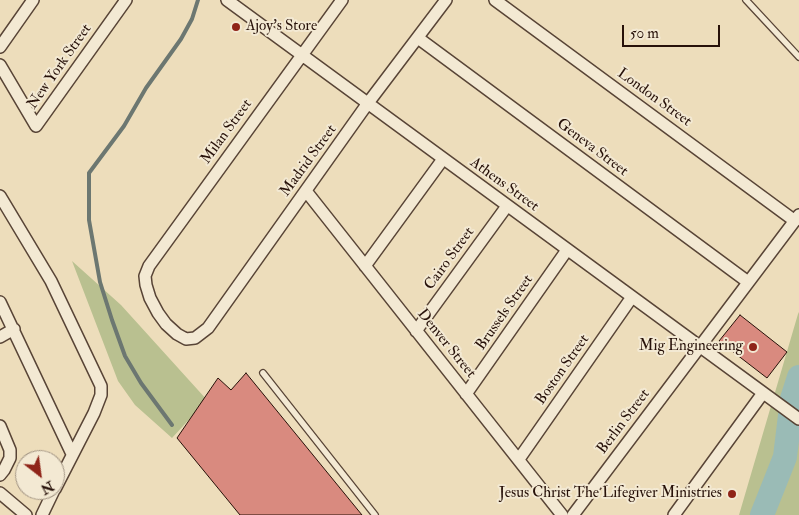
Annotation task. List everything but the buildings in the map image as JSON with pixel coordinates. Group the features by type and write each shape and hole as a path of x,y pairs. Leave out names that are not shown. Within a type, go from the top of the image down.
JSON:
{"street":[{"path":"0,47 33,0"},
{"name":"New York Street","path":"0,65 36,126 126,0"},
{"name":"Milan Street","path":"195,338 186,339 177,334 158,313 146,285 145,276 148,266 342,0"},
{"name":"Madrid Street","path":"195,338 208,328 368,103 446,0"},
{"name":"London Street","path":"495,0 797,218"},
{"name":"Athens Street","path":"234,2 302,55 799,419"},
{"name":"Geneva Street","path":"418,38 748,282"},
{"path":"364,266 443,159"},
{"name":"Denver Street","path":"306,191 562,515"},
{"path":"0,196 51,281 101,386 101,395 94,413 65,469"},
{"name":"Cairo Street","path":"416,331 507,206"},
{"name":"Berlin Street","path":"573,515 797,218"},
{"name":"Brussels Street","path":"466,394 568,250"},
{"name":"Boston Street","path":"519,459 632,297"},
{"path":"0,302 72,454"},
{"path":"0,337 14,329"},
{"path":"674,515 766,396"},
{"path":"0,426 10,450 10,458 0,475"},
{"path":"0,493 26,515"},
{"path":"42,515 50,500"}],"lane":[{"path":"746,0 799,57"},
{"path":"263,373 375,515"}],"green space":[{"path":"72,261 121,305 207,400 172,438 135,405 118,381"},
{"path":"799,312 799,515 739,515 798,314"}],"waterway":[{"path":"172,425 141,383 125,356 112,320 100,282 89,220 89,173 124,126 146,88 181,39 192,19 198,0"},
{"path":"762,515 785,457 792,399 799,377"}],"place":[{"name":"Ajoy's Store","path":"236,27"},
{"name":"Mig Engineering","path":"753,347"},
{"name":"Jesus Christ The Lifegiver Ministries","path":"732,494"}]}
